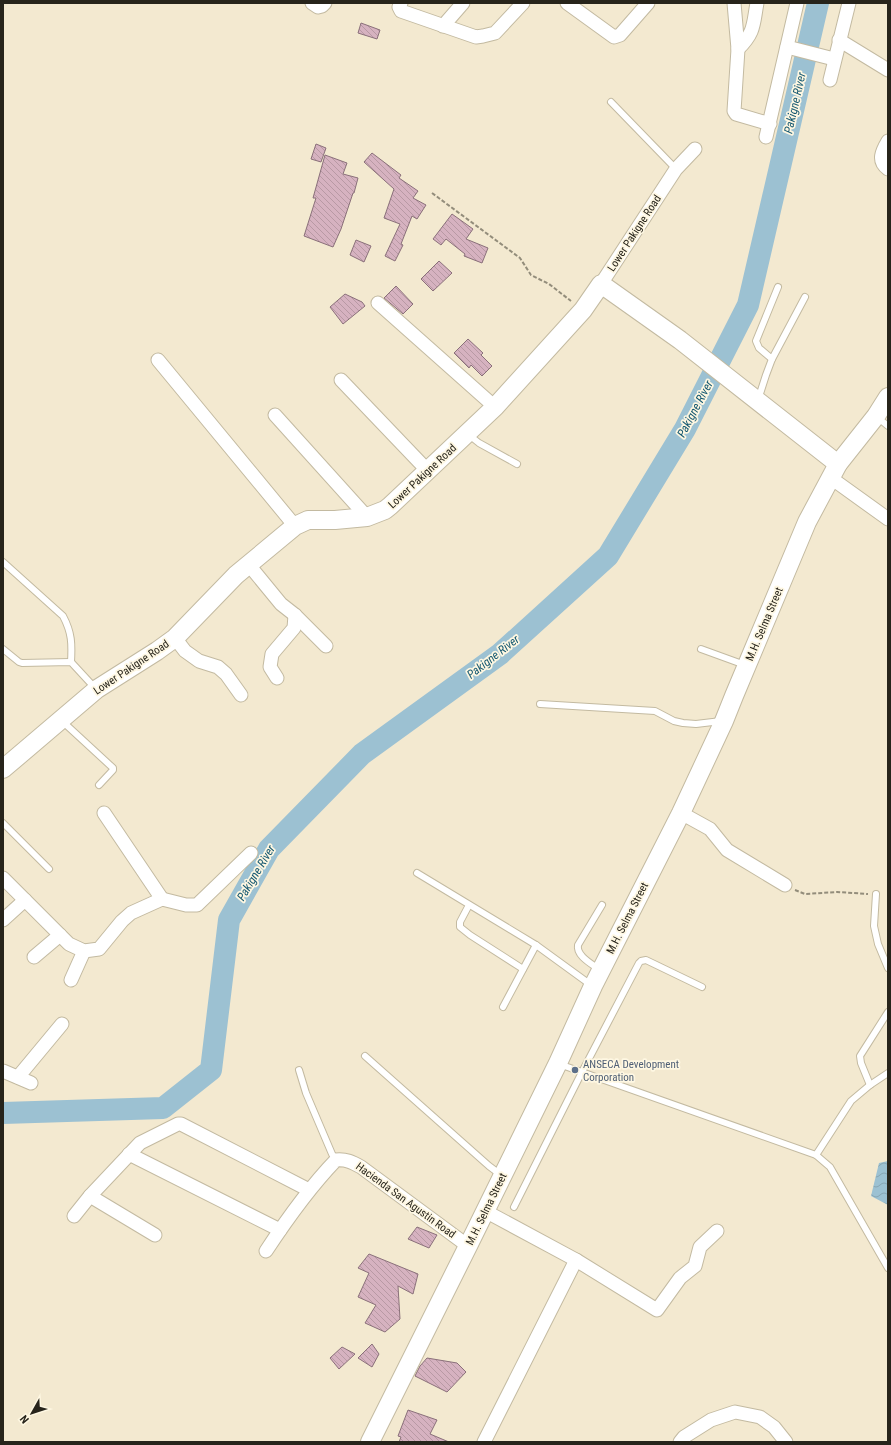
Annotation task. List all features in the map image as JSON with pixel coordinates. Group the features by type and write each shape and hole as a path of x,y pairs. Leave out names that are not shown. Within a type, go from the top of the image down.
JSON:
{"street":[{"path":"443,26 462,3"},
{"path":"400,4 399,9 401,11 476,37 495,33 523,3"},
{"path":"567,3 581,7 614,36 620,35 648,3"},
{"path":"734,3 738,49 734,113 770,124"},
{"path":"738,49 752,33 756,3"},
{"path":"766,136 792,48 797,3"},
{"path":"830,80 849,3"},
{"path":"840,40 888,70"},
{"path":"792,48 834,60"},
{"path":"888,141 881,156 882,163 888,169"},
{"name":"Lower Pakigne Road","path":"3,768 97,689 157,651 174,638 236,575 295,526 308,520 335,520 367,516 388,508 495,407 583,310 676,169 695,149"},
{"path":"601,284 680,340 758,401 888,519"},
{"path":"378,303 495,407"},
{"path":"158,360 295,526"},
{"path":"341,380 427,470"},
{"name":"M.H. Selma Street","path":"370,1442 558,1063 597,978 681,813 724,721 746,665 807,522 834,471 882,421 888,397"},
{"path":"275,415 367,516"},
{"path":"249,565 281,604 295,615 326,646"},
{"path":"277,678 270,667 272,654 294,628 295,615"},
{"path":"174,638 185,651 199,661 218,667 226,674 241,695"},
{"path":"104,813 162,899"},
{"path":"681,813 710,829 727,850 785,885"},
{"path":"3,878 70,944 84,951 99,948 122,921 131,913 162,899 186,905 197,905 251,853"},
{"path":"3,920 25,900"},
{"path":"34,957 60,934"},
{"path":"70,980 84,951"},
{"path":"18,1077 62,1024"},
{"path":"3,1071 31,1083"},
{"path":"74,1216 90,1196 140,1143 176,1124 181,1124 309,1190"},
{"path":"129,1154 280,1230"},
{"path":"266,1251 309,1190 336,1160"},
{"name":"Hacienda San Agustin Road","path":"336,1160 351,1161 361,1167 468,1246"},
{"path":"90,1196 155,1235"},
{"path":"485,1211 576,1260 657,1310 680,1278 695,1266 700,1247 717,1231"},
{"path":"484,1442 576,1260"},
{"path":"680,1442 684,1437 711,1420 736,1412 760,1416 774,1427 786,1442"}],"lane":[{"path":"611,102 676,169"},
{"path":"772,359 759,348 756,341 778,288"},
{"path":"758,401 772,359 805,297"},
{"path":"467,433 479,443 517,464"},
{"path":"3,562 63,616 67,624 72,644 71,662 97,689"},
{"path":"3,649 22,663 71,662"},
{"path":"701,650 746,665"},
{"path":"540,704 655,711 674,721 683,723 696,724 724,721"},
{"path":"61,720 113,768 113,770 99,786"},
{"path":"3,823 49,869"},
{"path":"417,872 536,945 597,978"},
{"path":"876,894 874,926 878,944 888,968"},
{"path":"469,904 460,922 460,927 470,935 524,969"},
{"path":"597,978 577,949 602,905"},
{"path":"504,1007 536,945"},
{"path":"514,1206 639,963 646,960 702,987"},
{"path":"870,1085 860,1056 888,1012"},
{"path":"364,1056 502,1176"},
{"path":"558,1063 816,1156 830,1167 888,1268"},
{"path":"299,1070 306,1093 336,1160"},
{"path":"816,1156 852,1101 870,1085 888,1073"}],"path":[{"path":"432,193 520,258 531,275 549,284 583,310"},
{"path":"785,885 806,894 837,892 876,894"}],"water":[{"path":"888,1161 888,1205 871,1196 879,1163"}],"building":[{"path":"361,23 380,30 377,39 358,33"},
{"path":"316,144 326,148 321,162 311,159"},
{"path":"372,153 401,175 399,178 418,191 413,198 426,205 417,219 412,216 401,244 403,245 395,261 385,256 400,224 384,218 394,189 364,162"},
{"path":"325,155 347,163 343,174 358,178 341,229 333,247 304,236 316,198 313,198"},
{"path":"452,214 473,229 466,239 488,248 482,263 464,256 465,254 446,239 441,245 433,239"},
{"path":"356,240 371,246 364,262 350,255"},
{"path":"439,261 452,273 433,291 421,279"},
{"path":"396,286 413,304 403,314 384,298"},
{"path":"345,294 362,302 365,306 343,324 330,307"},
{"path":"468,339 483,353 481,355 492,366 482,376 471,365 469,368 454,353"},
{"path":"417,1227 437,1235 429,1248 408,1239"},
{"path":"369,1254 418,1274 413,1294 398,1286 400,1319 385,1332 365,1323 376,1305 358,1297 369,1273 358,1268"},
{"path":"372,1344 379,1354 372,1367 358,1358"},
{"path":"342,1347 355,1354 339,1369 330,1358"},
{"path":"427,1358 457,1363 466,1372 447,1392 415,1376 420,1366"},
{"path":"408,1410 437,1420 430,1434 449,1442 399,1442 401,1437 398,1436"}],"waterway":[{"name":"Pakigne River","path":"3,1113 163,1108 211,1070 229,920 269,849 362,754 500,654 608,556 685,429 748,305 818,3"}],"place":[{"name":"ANSECA Development Corporation","path":"575,1070"}]}
